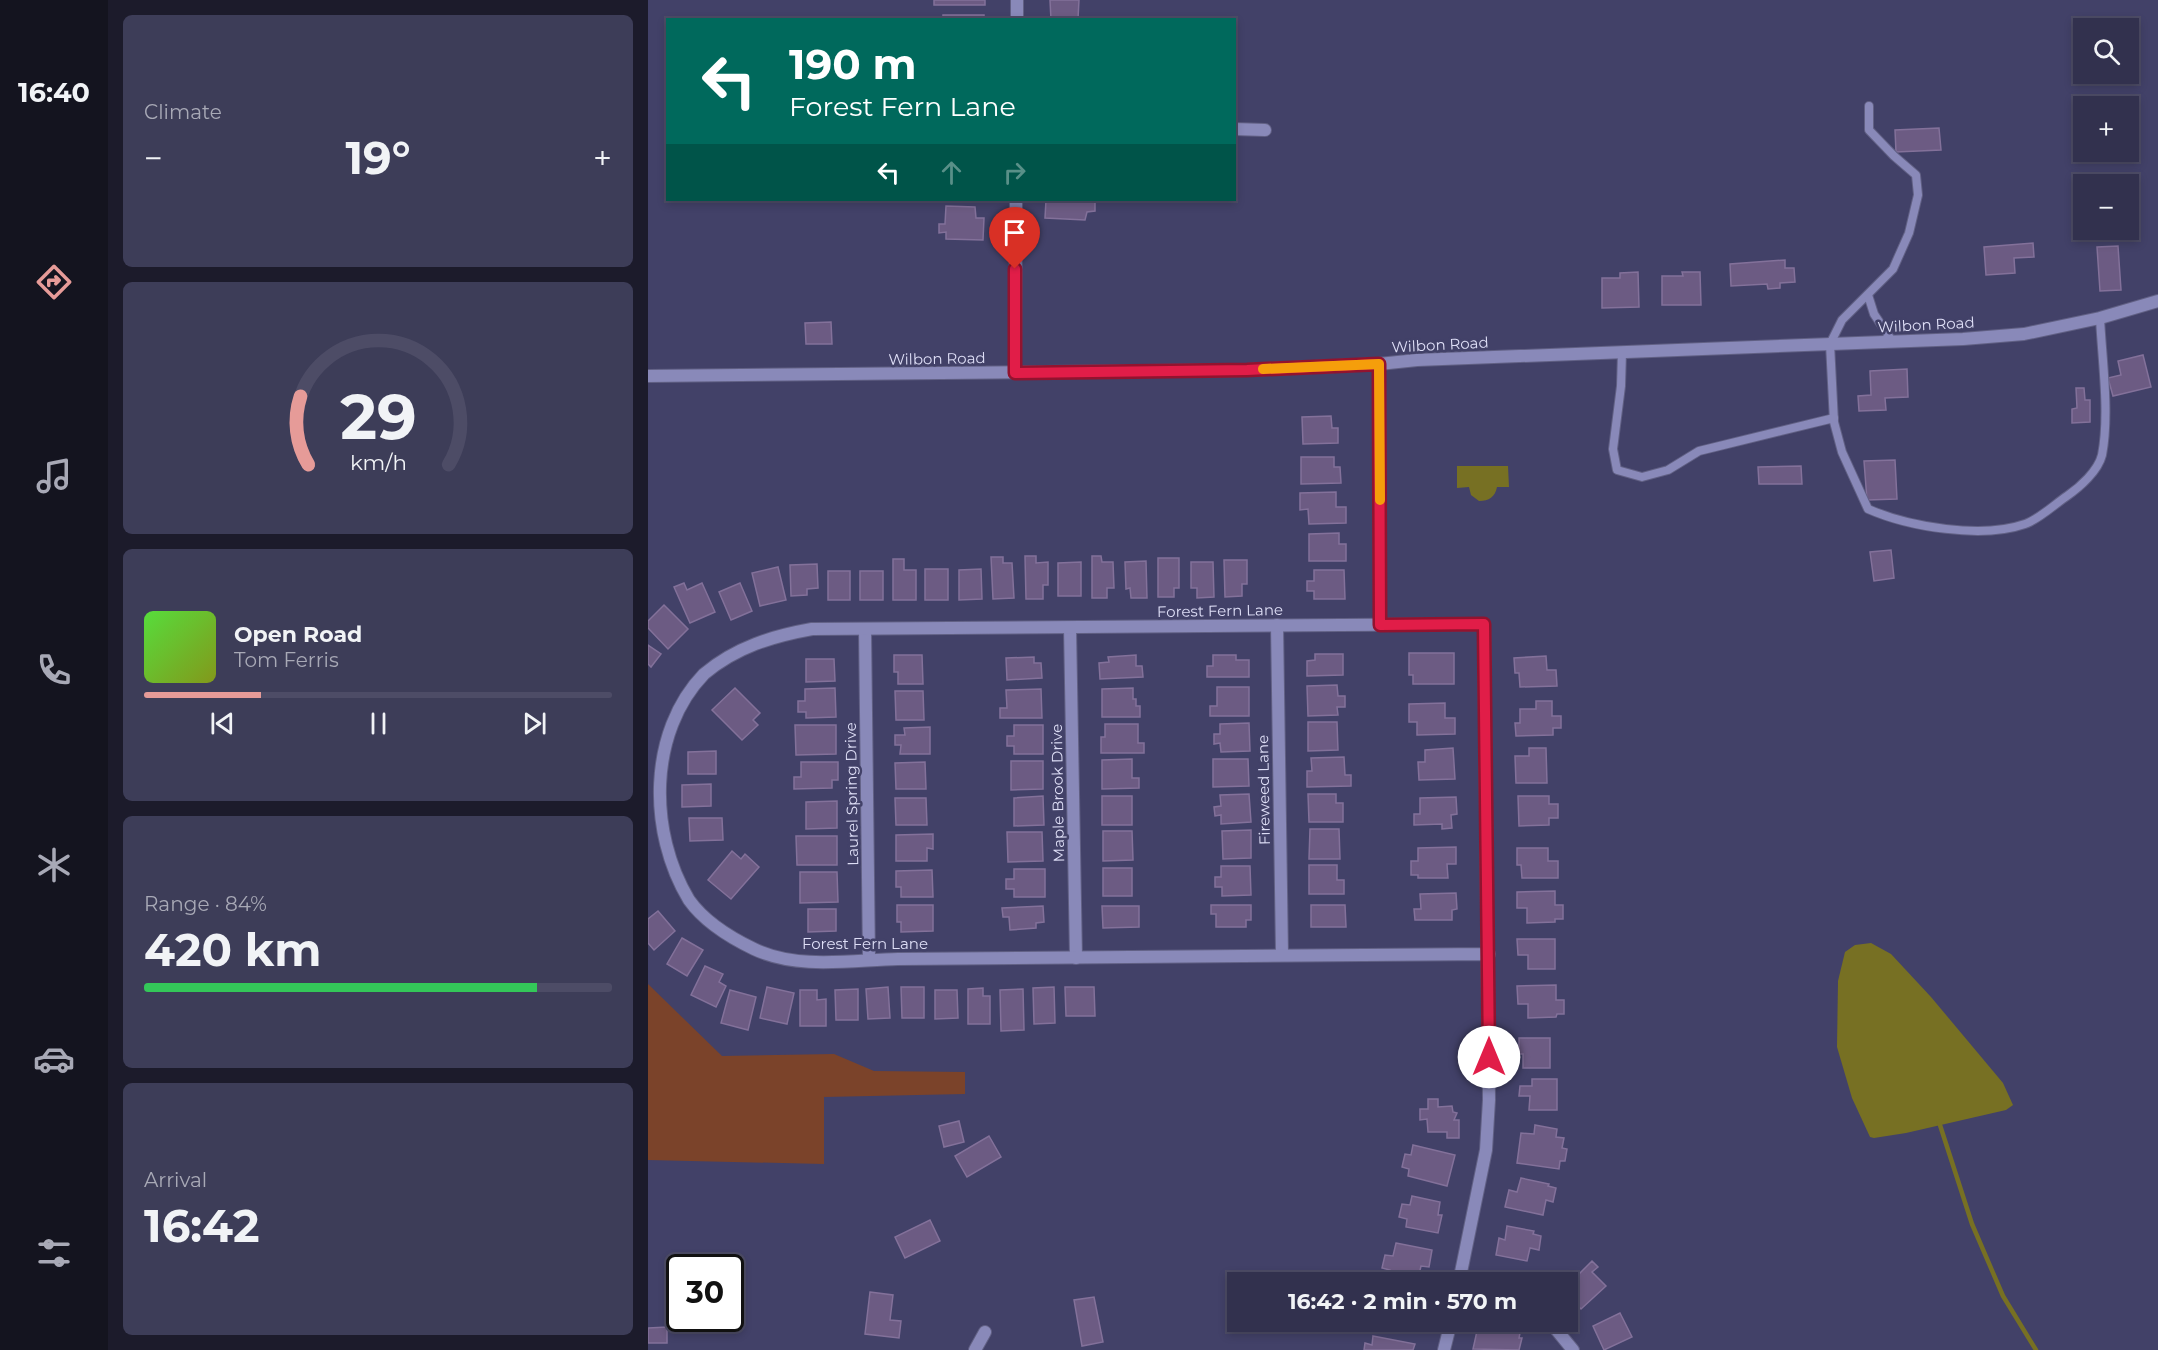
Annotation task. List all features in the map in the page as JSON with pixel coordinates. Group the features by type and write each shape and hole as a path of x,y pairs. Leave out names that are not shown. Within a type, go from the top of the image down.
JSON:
{"street":[{"path":"1017,0 1017,18"},
{"path":"1236,129 1264,130"},
{"path":"1015,373 1016,201"},
{"name":"Wilbon Road","path":"648,376 1247,370 1417,360 1892,341 2024,334 2100,318 2158,301"},
{"path":"1379,364 1380,625"},
{"name":"Forest Fern Lane","path":"1484,624 1488,954 818,962 787,959 756,950 718,928 690,902 670,871 656,834 651,804 652,772 659,743 671,714 704,674 728,657 753,644 782,634 812,629 1380,625 1484,624"},
{"name":"Fireweed Lane","path":"1277,625 1282,955"},
{"name":"Maple Brook Drive","path":"1070,628 1076,958"},
{"name":"Laurel Spring Drive","path":"865,629 869,960"},
{"path":"1465,1272 1486,1150 1489,1100 1488,954"},
{"path":"975,1350 985,1332"},
{"path":"1444,1350 1448,1332"},
{"path":"1558,1332 1573,1350"}],"lane":[{"path":"1869,106 1869,130 1916,175 1918,195 1909,233 1893,268 1842,320 1830,344 1834,418 1842,452 1868,509 1887,517 1914,523 1977,532 2026,524 2073,492 2093,472 2101,457 2104,418 2100,318"},
{"path":"1868,295 1874,314 1892,341"},
{"path":"1622,352 1621,386 1613,449 1617,470 1642,477 1668,470 1699,451 1834,418"}],"shaded area":[{"path":"1457,466 1508,466 1509,487 1497,487 1491,498 1479,501 1471,495 1469,487 1457,488"},
{"path":"1871,943 1891,954 1931,997 2003,1083 2013,1105 2006,1110 1906,1133 1870,1137 1852,1098 1837,1047 1838,981 1845,952 1855,945"},
{"path":"648,984 722,1056 834,1054 874,1071 965,1072 965,1094 824,1097 824,1164 648,1160"}],"building":[{"path":"934,0 985,0 985,5 934,5"},
{"path":"1050,0 1079,0 1078,18 1051,18"},
{"path":"943,15 984,15 984,18 943,18"},
{"path":"1939,128 1941,150 1896,152 1895,130"},
{"path":"1046,201 1095,201 1095,211 1087,212 1085,220 1045,218"},
{"path":"946,206 975,207 976,218 984,218 983,240 946,239 946,232 939,233 939,224 945,224"},
{"path":"2033,243 2034,257 2014,258 2015,273 1986,275 1984,247"},
{"path":"2118,246 2121,290 2100,291 2097,247"},
{"path":"1785,260 1785,268 1794,268 1795,282 1780,283 1780,288 1768,289 1767,284 1731,286 1730,264"},
{"path":"1638,272 1639,307 1602,308 1602,278 1620,278 1620,273"},
{"path":"1682,272 1700,272 1701,305 1662,305 1662,276 1683,276"},
{"path":"831,322 832,344 806,344 805,323"},
{"path":"2143,355 2151,387 2113,396 2108,378 2121,375 2118,361"},
{"path":"1907,369 1908,397 1885,398 1886,410 1859,411 1858,396 1871,395 1870,371"},
{"path":"2076,388 2084,388 2085,400 2090,400 2090,422 2072,423 2072,409 2077,408"},
{"path":"1331,416 1332,428 1338,428 1338,443 1303,444 1302,417"},
{"path":"1301,457 1334,457 1334,467 1340,467 1341,483 1301,484"},
{"path":"1895,460 1897,499 1867,500 1864,461"},
{"path":"1801,466 1802,484 1759,484 1758,467"},
{"path":"1336,492 1336,507 1346,507 1346,523 1309,524 1308,509 1300,510 1300,493"},
{"path":"1339,533 1339,544 1346,544 1346,561 1309,561 1309,534"},
{"path":"1891,550 1894,578 1874,581 1870,552"},
{"path":"1025,556 1036,556 1036,563 1048,562 1048,585 1043,585 1043,599 1026,599"},
{"path":"1092,556 1101,556 1102,562 1113,562 1114,588 1107,588 1107,598 1092,598"},
{"path":"991,557 1003,557 1003,563 1012,563 1014,598 993,599"},
{"path":"1158,558 1179,558 1179,588 1174,588 1174,597 1158,597"},
{"path":"893,559 904,559 904,570 916,570 916,600 893,600"},
{"path":"1224,560 1247,560 1247,584 1242,584 1242,596 1225,597"},
{"path":"1146,561 1147,598 1131,598 1130,588 1126,589 1125,562"},
{"path":"1081,562 1081,596 1058,596 1058,563"},
{"path":"1191,562 1213,562 1214,597 1197,598 1197,588 1191,588"},
{"path":"817,564 818,588 807,589 807,595 791,596 790,565"},
{"path":"778,567 786,600 760,606 752,573"},
{"path":"925,569 948,569 948,600 925,600"},
{"path":"981,569 982,599 959,600 959,570"},
{"path":"1314,570 1344,570 1345,599 1314,599 1314,591 1307,591 1307,581 1314,581"},
{"path":"828,571 850,571 850,600 828,600"},
{"path":"860,571 883,571 883,600 860,600"},
{"path":"684,583 687,590 702,583 715,612 690,623 674,587"},
{"path":"740,583 752,611 731,620 719,592"},
{"path":"664,605 688,629 668,649 648,628 648,621"},
{"path":"648,645 661,654 651,667 648,664"},
{"path":"1409,653 1454,653 1454,684 1413,684 1413,675 1409,675"},
{"path":"1315,654 1343,654 1343,675 1307,676 1307,661 1315,660"},
{"path":"894,655 922,655 923,684 898,684 898,672 894,672"},
{"path":"1136,655 1136,666 1142,666 1143,677 1100,679 1099,663 1109,662 1108,657"},
{"path":"1213,655 1236,655 1236,660 1249,660 1249,677 1207,677 1207,666 1213,666"},
{"path":"1546,656 1547,670 1556,670 1557,686 1520,687 1519,673 1515,673 1514,658"},
{"path":"1034,657 1034,663 1041,663 1042,678 1007,680 1006,658"},
{"path":"806,659 834,659 835,681 806,682"},
{"path":"1337,685 1338,696 1345,696 1345,707 1337,707 1338,715 1308,716 1307,686"},
{"path":"1217,687 1249,687 1249,716 1210,716 1210,706 1217,706"},
{"path":"735,688 760,713 753,720 758,725 742,740 712,710"},
{"path":"835,688 836,717 806,718 806,712 798,712 798,701 805,701 805,689"},
{"path":"1133,688 1133,699 1136,699 1136,706 1140,706 1140,717 1102,717 1102,689"},
{"path":"1041,689 1042,718 1000,718 1000,708 1007,708 1006,690"},
{"path":"895,691 923,691 924,720 896,720"},
{"path":"1536,701 1552,701 1552,716 1561,716 1561,728 1553,728 1553,735 1516,736 1515,723 1520,723 1520,709 1536,709"},
{"path":"1445,703 1445,718 1455,718 1455,734 1417,735 1417,722 1409,722 1409,704"},
{"path":"1308,722 1337,722 1338,750 1308,751"},
{"path":"1249,723 1250,751 1221,752 1220,743 1214,744 1214,734 1220,734 1220,724"},
{"path":"1105,724 1138,724 1138,743 1144,743 1144,753 1101,753 1101,737 1105,737"},
{"path":"795,725 836,725 836,754 796,755"},
{"path":"1014,725 1043,725 1043,754 1014,754 1014,746 1007,746 1007,736 1014,736"},
{"path":"930,727 930,754 900,754 901,745 895,745 895,735 905,735 904,728"},
{"path":"1453,748 1455,779 1419,780 1418,762 1425,762 1425,750"},
{"path":"1529,748 1546,748 1547,783 1516,783 1515,756 1529,756"},
{"path":"716,751 716,774 688,774 688,752"},
{"path":"1344,757 1345,775 1351,775 1351,786 1307,787 1307,771 1312,771 1311,758"},
{"path":"1132,759 1132,778 1139,778 1139,788 1102,789 1102,760"},
{"path":"1213,759 1248,759 1249,786 1213,787"},
{"path":"1011,761 1043,761 1043,789 1011,790"},
{"path":"801,762 838,762 838,780 832,780 832,788 794,789 794,777 801,777"},
{"path":"925,762 926,789 896,789 895,763"},
{"path":"711,784 711,806 682,807 682,785"},
{"path":"1249,794 1251,822 1221,824 1221,815 1215,816 1214,807 1221,806 1220,795"},
{"path":"1308,794 1336,794 1336,803 1343,803 1343,822 1309,822"},
{"path":"1043,796 1044,825 1014,826 1014,798"},
{"path":"1102,796 1132,796 1132,825 1102,825"},
{"path":"1518,796 1549,796 1549,804 1558,804 1558,818 1549,818 1549,825 1519,826"},
{"path":"1456,797 1457,814 1451,815 1452,828 1442,829 1442,824 1414,825 1414,814 1420,814 1420,798"},
{"path":"895,798 926,798 927,825 896,825"},
{"path":"837,801 837,828 806,829 806,802"},
{"path":"689,818 722,818 723,840 690,841"},
{"path":"1310,829 1339,829 1340,859 1309,859"},
{"path":"1251,830 1251,858 1223,859 1222,831"},
{"path":"1103,831 1132,831 1133,860 1103,861"},
{"path":"1007,832 1042,832 1043,861 1008,862"},
{"path":"933,834 933,849 927,848 927,861 896,861 896,835"},
{"path":"796,836 837,836 837,865 797,865"},
{"path":"1456,847 1456,864 1447,864 1448,878 1418,878 1418,875 1411,875 1411,861 1418,861 1418,848"},
{"path":"1517,848 1548,848 1548,861 1558,861 1558,878 1522,878 1521,865 1517,865"},
{"path":"732,851 741,859 745,854 759,867 731,899 708,880"},
{"path":"1309,865 1337,865 1337,880 1344,880 1344,894 1309,894"},
{"path":"1221,866 1250,866 1251,895 1222,896 1222,887 1215,887 1215,877 1221,877"},
{"path":"1103,868 1132,868 1132,896 1103,896"},
{"path":"1014,869 1045,869 1045,897 1014,897 1014,889 1006,889 1006,879 1014,879"},
{"path":"932,870 933,897 901,897 901,887 896,887 896,871"},
{"path":"800,872 837,872 838,902 800,903"},
{"path":"1555,891 1555,905 1563,905 1563,919 1555,919 1555,922 1527,923 1527,908 1517,908 1517,892"},
{"path":"1456,893 1457,909 1452,910 1452,920 1415,920 1414,909 1421,909 1420,894"},
{"path":"897,905 933,905 933,931 901,932 901,922 897,922"},
{"path":"1211,905 1251,905 1251,920 1246,920 1246,927 1216,927 1216,914 1211,914"},
{"path":"1311,905 1345,905 1346,927 1311,927"},
{"path":"1043,906 1044,922 1036,923 1036,928 1010,930 1009,917 1003,917 1002,908"},
{"path":"1102,906 1139,906 1139,927 1103,928"},
{"path":"808,909 836,909 836,931 808,932"},
{"path":"658,911 675,931 654,950 648,943 648,919"},
{"path":"682,938 703,950 687,976 667,964"},
{"path":"1517,939 1555,939 1555,969 1528,969 1528,955 1518,955"},
{"path":"705,966 723,974 719,982 726,986 716,1007 691,995"},
{"path":"1556,985 1556,1000 1564,1000 1564,1014 1557,1014 1556,1017 1528,1018 1528,1004 1518,1004 1517,986"},
{"path":"767,987 794,993 787,1024 760,1018"},
{"path":"888,987 890,1018 868,1019 866,989"},
{"path":"901,987 924,987 924,1018 902,1018"},
{"path":"1054,987 1055,1023 1034,1024 1033,988"},
{"path":"1065,987 1094,987 1095,1016 1066,1016"},
{"path":"983,988 983,996 990,996 990,1024 968,1024 968,989"},
{"path":"858,989 858,1020 836,1020 835,990"},
{"path":"1023,989 1024,1030 1001,1031 1000,990"},
{"path":"730,990 756,997 748,1030 721,1023"},
{"path":"800,990 817,990 817,1000 826,999 826,1026 800,1026"},
{"path":"935,990 957,990 958,1018 935,1019"},
{"path":"1519,1038 1550,1038 1550,1068 1523,1068 1523,1054 1519,1054"},
{"path":"1532,1079 1557,1079 1557,1110 1529,1110 1530,1096 1519,1096 1520,1086 1532,1086"},
{"path":"1428,1099 1438,1099 1438,1107 1452,1106 1453,1112 1457,1113 1454,1120 1459,1120 1459,1138 1447,1138 1447,1132 1428,1132 1427,1119 1420,1120 1420,1109 1428,1109"},
{"path":"959,1121 964,1142 944,1147 939,1126"},
{"path":"1535,1125 1557,1129 1556,1137 1564,1138 1562,1148 1567,1149 1565,1161 1560,1161 1559,1169 1517,1163 1521,1133 1534,1134"},
{"path":"989,1136 1001,1157 967,1177 955,1156"},
{"path":"1413,1145 1455,1155 1447,1186 1408,1176 1409,1169 1402,1167 1405,1154 1411,1155"},
{"path":"1521,1178 1549,1184 1548,1186 1556,1188 1553,1202 1546,1200 1543,1215 1505,1207 1509,1190 1517,1192"},
{"path":"1412,1196 1440,1202 1438,1215 1442,1215 1438,1233 1406,1227 1407,1219 1399,1217 1402,1204 1410,1205"},
{"path":"930,1220 940,1241 905,1258 895,1237"},
{"path":"1507,1226 1534,1231 1533,1234 1541,1236 1539,1250 1530,1248 1527,1261 1496,1255 1499,1238 1505,1240"},
{"path":"1396,1243 1432,1250 1429,1267 1421,1266 1420,1272 1390,1272 1390,1270 1382,1268 1385,1255 1393,1256"},
{"path":"1592,1261 1598,1267 1592,1272 1606,1286 1581,1309 1578,1306 1578,1275"},
{"path":"870,1292 893,1295 890,1320 901,1321 899,1338 865,1334"},
{"path":"1094,1297 1103,1342 1082,1346 1074,1300"},
{"path":"1620,1313 1632,1337 1604,1350 1593,1326"},
{"path":"666,1327 667,1343 648,1343 648,1328"},
{"path":"1477,1332 1520,1332 1519,1338 1522,1338 1519,1350 1473,1349"},
{"path":"1373,1336 1415,1344 1413,1350 1364,1350 1365,1343 1372,1345"}],"waterway":[{"path":"1939,1122 1972,1224 2003,1296 2036,1350"}],"slow traffic":[{"path":"1263,369 1379,364 1380,500"}],"route":[{"path":"1015,269 1015,373 1247,370 1379,364 1380,625 1484,624 1489,1057"}]}
